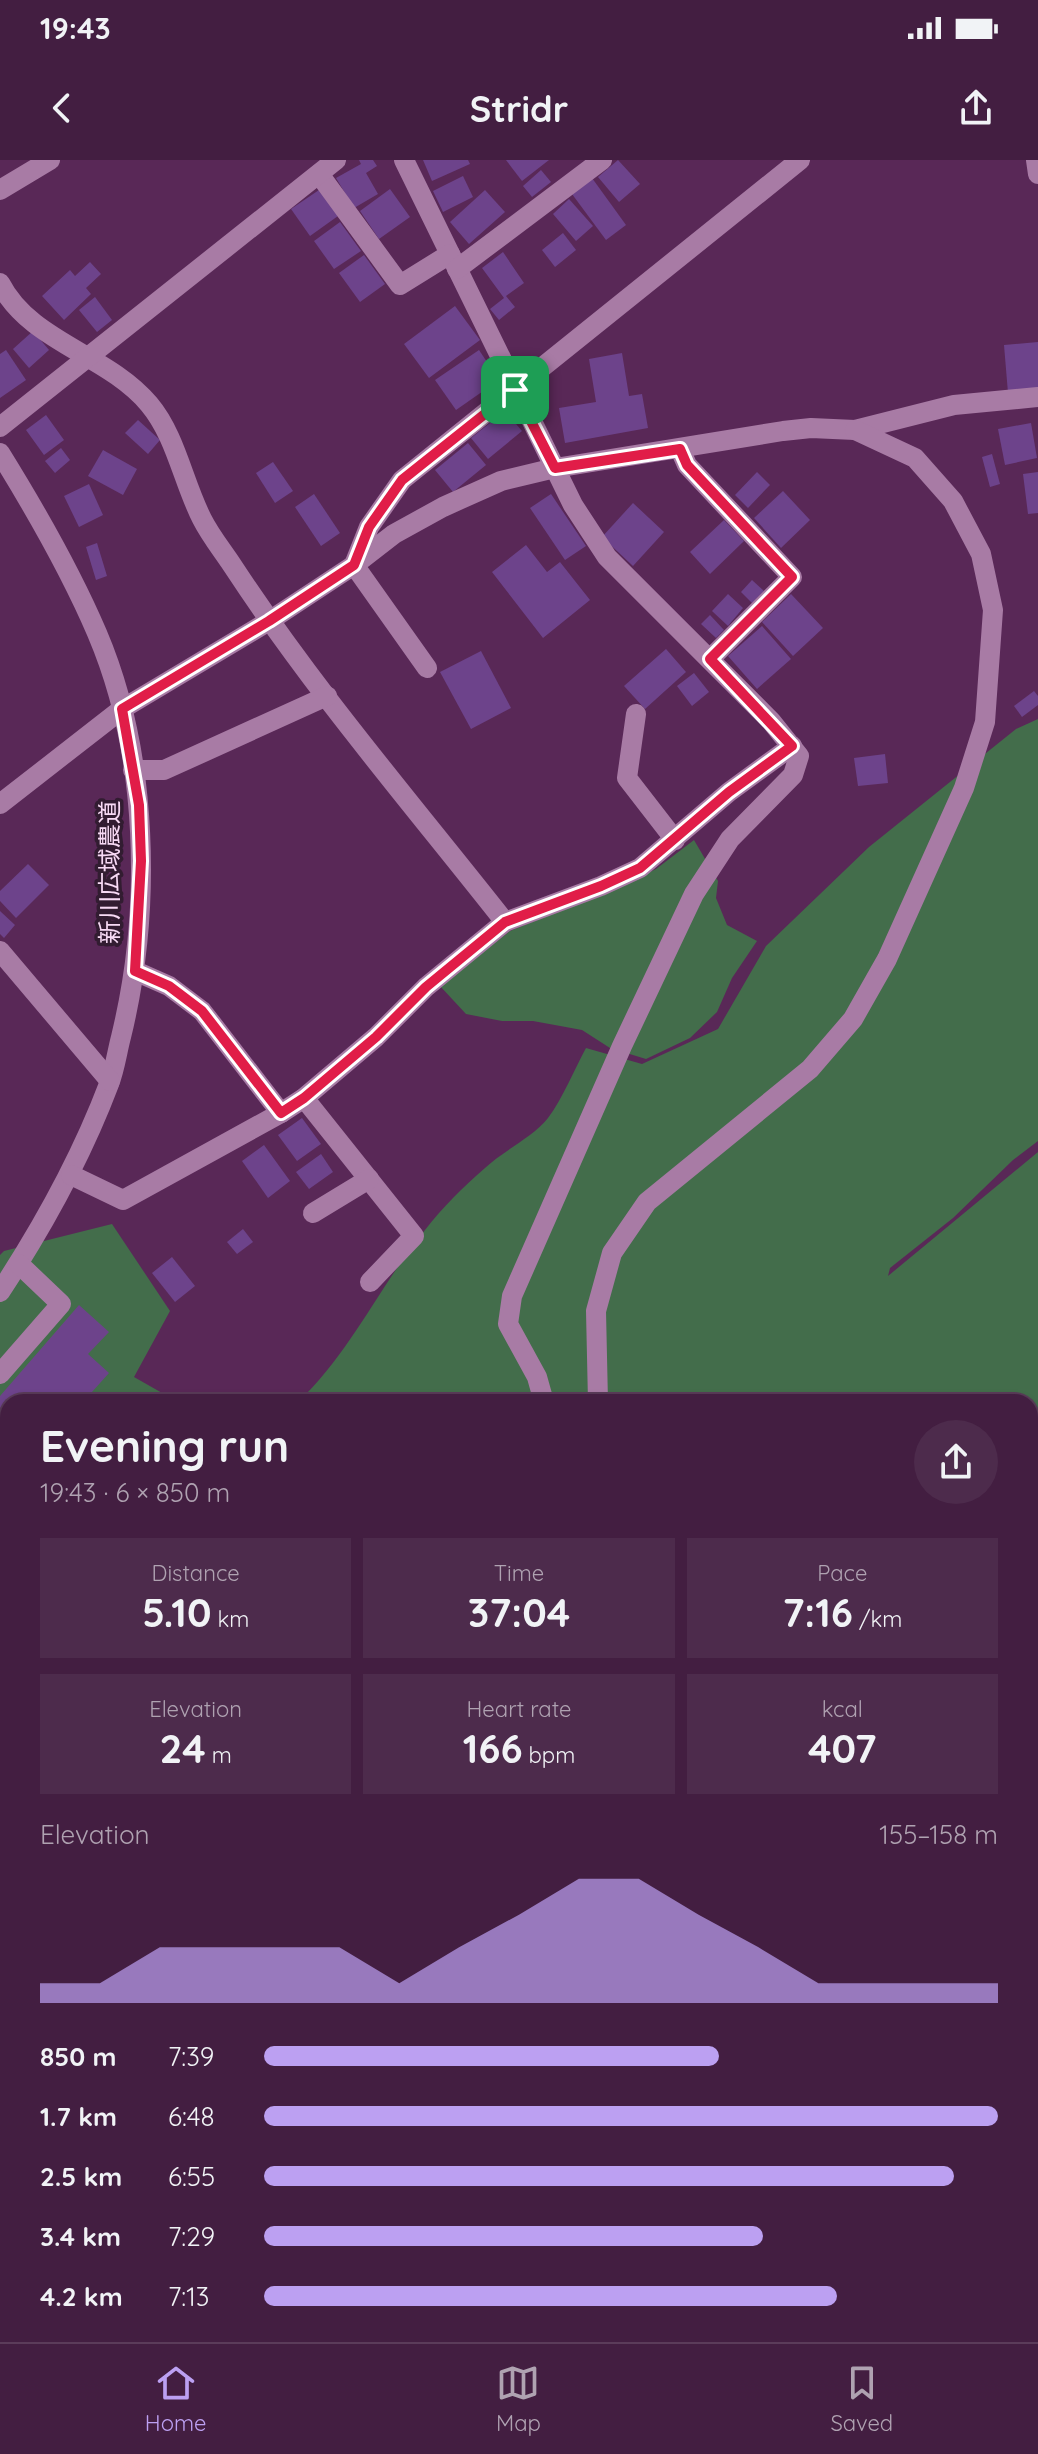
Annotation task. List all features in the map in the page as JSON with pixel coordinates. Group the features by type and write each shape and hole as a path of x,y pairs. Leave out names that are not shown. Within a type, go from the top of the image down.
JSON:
{"street":[{"path":"0,190 50,160"},
{"path":"0,427 336,160"},
{"path":"404,160 573,505 607,557 710,659 799,756 793,775 730,839 694,894 590,1116 512,1296 508,1324 537,1377 542,1394"},
{"path":"319,174 400,285 453,262 602,160"},
{"path":"354,565 369,527 402,480 800,160"},
{"path":"1036,160 1038,174"},
{"path":"0,283 9,301 55,338 127,381 150,405 168,437 202,521 269,621 505,922"},
{"path":"0,804 122,709 269,621 354,565 394,534 443,507 501,481 555,468 811,428 855,430 954,405 1038,397"},
{"path":"598,1394 596,1311 612,1253 647,1202 810,1069 853,1019 887,959 964,788 985,722 993,610 981,554 953,501 915,458 855,430"},
{"path":"680,449 687,465 792,577 710,659"},
{"name":"新川広域農道","path":"0,453 45,525 98,635 122,709 139,805 141,861 135,971 110,1081 71,1175 0,1292"},
{"path":"354,565 427,668"},
{"path":"133,770 164,770 327,696"},
{"path":"636,714 627,778 675,840"},
{"path":"71,1175 123,1200 281,1113 304,1098 376,1037 426,987 505,922 640,868 729,792 792,746"},
{"path":"0,951 110,1081"},
{"path":"135,971 169,986 202,1011 281,1113"},
{"path":"304,1098 414,1236 370,1282"},
{"path":"313,1213 369,1179"},
{"path":"0,1374 61,1304 19,1264"}],"green space":[{"path":"1038,719 1038,1141 1013,1160 953,1218 890,1268 888,1276 1038,1152 1038,1394 306,1394 334,1362 409,1251 439,1214 485,1168 548,1118 586,1048 642,1064 718,1029 766,946 869,847 1016,729"},
{"path":"694,840 718,881 716,898 727,925 757,941 732,978 717,1012 690,1038 646,1059 610,1048 582,1030 466,1014 440,986 510,931 626,884 656,869"},
{"path":"112,1224 170,1311 134,1377 164,1394 0,1394 0,1255 4,1251"}],"building":[{"path":"359,160 373,160 377,166 366,173 378,194 354,208 336,178 361,164"},
{"path":"423,160 468,160 470,164 432,181"},
{"path":"506,160 549,160 522,181"},
{"path":"618,160 640,184 619,202 598,177"},
{"path":"541,170 551,182 532,197 523,186"},
{"path":"463,176 473,197 443,212 433,191"},
{"path":"592,178 626,225 606,240 572,194"},
{"path":"390,189 410,217 379,239 360,211"},
{"path":"319,190 338,216 310,236 291,209"},
{"path":"485,190 505,212 469,244 450,222"},
{"path":"569,199 593,226 576,241 553,214"},
{"path":"340,222 361,251 334,269 314,241"},
{"path":"563,233 576,250 555,267 542,250"},
{"path":"503,252 524,283 506,296 515,307 499,320 490,309 504,298 482,268"},
{"path":"364,255 385,284 360,302 339,273"},
{"path":"90,262 101,274 86,288 91,294 64,320 42,296 70,270 75,276"},
{"path":"95,297 112,320 97,332 79,310"},
{"path":"455,306 480,340 429,378 404,344"},
{"path":"33,331 49,350 29,368 13,349"},
{"path":"1038,342 1038,391 1008,393 1004,345"},
{"path":"6,350 26,380 0,398 0,354"},
{"path":"479,350 499,380 456,410 435,380"},
{"path":"622,353 629,396 642,394 648,428 565,443 559,408 596,402 589,359"},
{"path":"505,411 522,431 488,459 471,438"},
{"path":"46,415 64,440 44,455 26,430"},
{"path":"138,420 160,440 148,454 125,433"},
{"path":"1031,423 1037,458 1005,465 998,429"},
{"path":"468,443 486,465 453,492 435,470"},
{"path":"61,448 70,460 55,473 45,461"},
{"path":"103,450 137,469 123,495 88,476"},
{"path":"992,454 1000,484 990,487 982,457"},
{"path":"273,462 293,491 275,503 256,473"},
{"path":"757,472 770,485 748,508 735,495"},
{"path":"1038,472 1038,513 1028,514 1023,474"},
{"path":"89,484 103,515 79,527 64,496"},
{"path":"783,491 810,520 781,548 754,518"},
{"path":"314,494 340,533 321,546 295,507"},
{"path":"551,494 586,546 565,560 530,508"},
{"path":"633,503 664,532 633,566 602,537"},
{"path":"724,520 744,541 710,574 690,552"},
{"path":"97,543 107,576 96,580 86,547"},
{"path":"526,545 547,572 560,562 590,600 543,638 492,572"},
{"path":"752,580 764,591 752,603 741,592"},
{"path":"728,594 743,608 728,626 712,611"},
{"path":"791,594 823,628 793,656 762,622"},
{"path":"710,615 724,630 716,638 701,624"},
{"path":"762,626 791,659 757,689 728,656"},
{"path":"666,649 686,672 645,709 624,686"},
{"path":"481,651 511,708 471,729 440,672"},
{"path":"694,673 709,692 692,706 677,686"},
{"path":"1034,691 1038,696 1038,705 1022,717 1014,706"},
{"path":"885,754 888,783 858,786 854,758"},
{"path":"28,864 49,885 16,918 0,901 0,891"},
{"path":"0,911 15,925 4,938 0,934"},
{"path":"302,1118 321,1144 297,1161 278,1135"},
{"path":"264,1145 290,1181 268,1198 242,1161"},
{"path":"321,1154 333,1172 309,1189 296,1172"},
{"path":"243,1229 253,1242 237,1254 227,1242"},
{"path":"172,1257 195,1286 175,1302 152,1273"},
{"path":"79,1305 109,1332 88,1354 109,1373 90,1394 2,1394"}],"route":[{"path":"515,390 555,468 680,449 687,465 792,577 710,659 792,746 761,766 640,868 505,922 426,987 376,1037 304,1098 281,1113 202,1011 169,986 135,971 141,861 139,805 122,709 269,621 354,565 369,527 402,480 515,390"}]}
